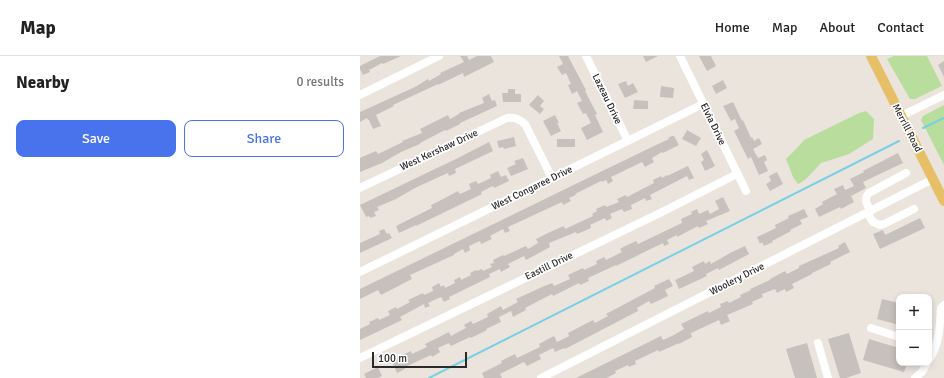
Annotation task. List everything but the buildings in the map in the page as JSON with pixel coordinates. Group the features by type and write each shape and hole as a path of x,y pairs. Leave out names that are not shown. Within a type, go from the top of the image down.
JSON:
{"main road":[{"name":"Merrill Road","path":"871,56 944,201"}],"street":[{"path":"360,95 439,56"},
{"name":"Lazeau Drive","path":"586,56 628,141"},
{"name":"Elvia Drive","path":"680,56 746,191"},
{"path":"901,116 944,95"},
{"name":"West Congaree Drive","path":"360,272 703,104"},
{"name":"West Kershaw Drive","path":"360,188 507,118 520,120 525,124 552,178"},
{"path":"906,173 866,195 866,202 873,222 880,225 914,209"},
{"name":"Eastill Drive","path":"360,358 737,174"},
{"name":"Woolery Drive","path":"541,378 933,179"},
{"path":"932,346 937,342 942,316 941,308 944,305"},
{"path":"871,328 896,336"},
{"path":"818,343 828,378"},
{"path":"915,378 922,372 925,366"}],"green space":[{"path":"894,56 927,56 942,86 915,99 910,99 887,59"},
{"path":"944,105 944,165 921,120 923,116"},
{"path":"866,111 874,119 873,139 849,154 821,163 805,180 798,184 793,177 786,159 804,140"}],"waterway":[{"path":"923,128 944,118"},
{"path":"429,378 899,141"}]}
